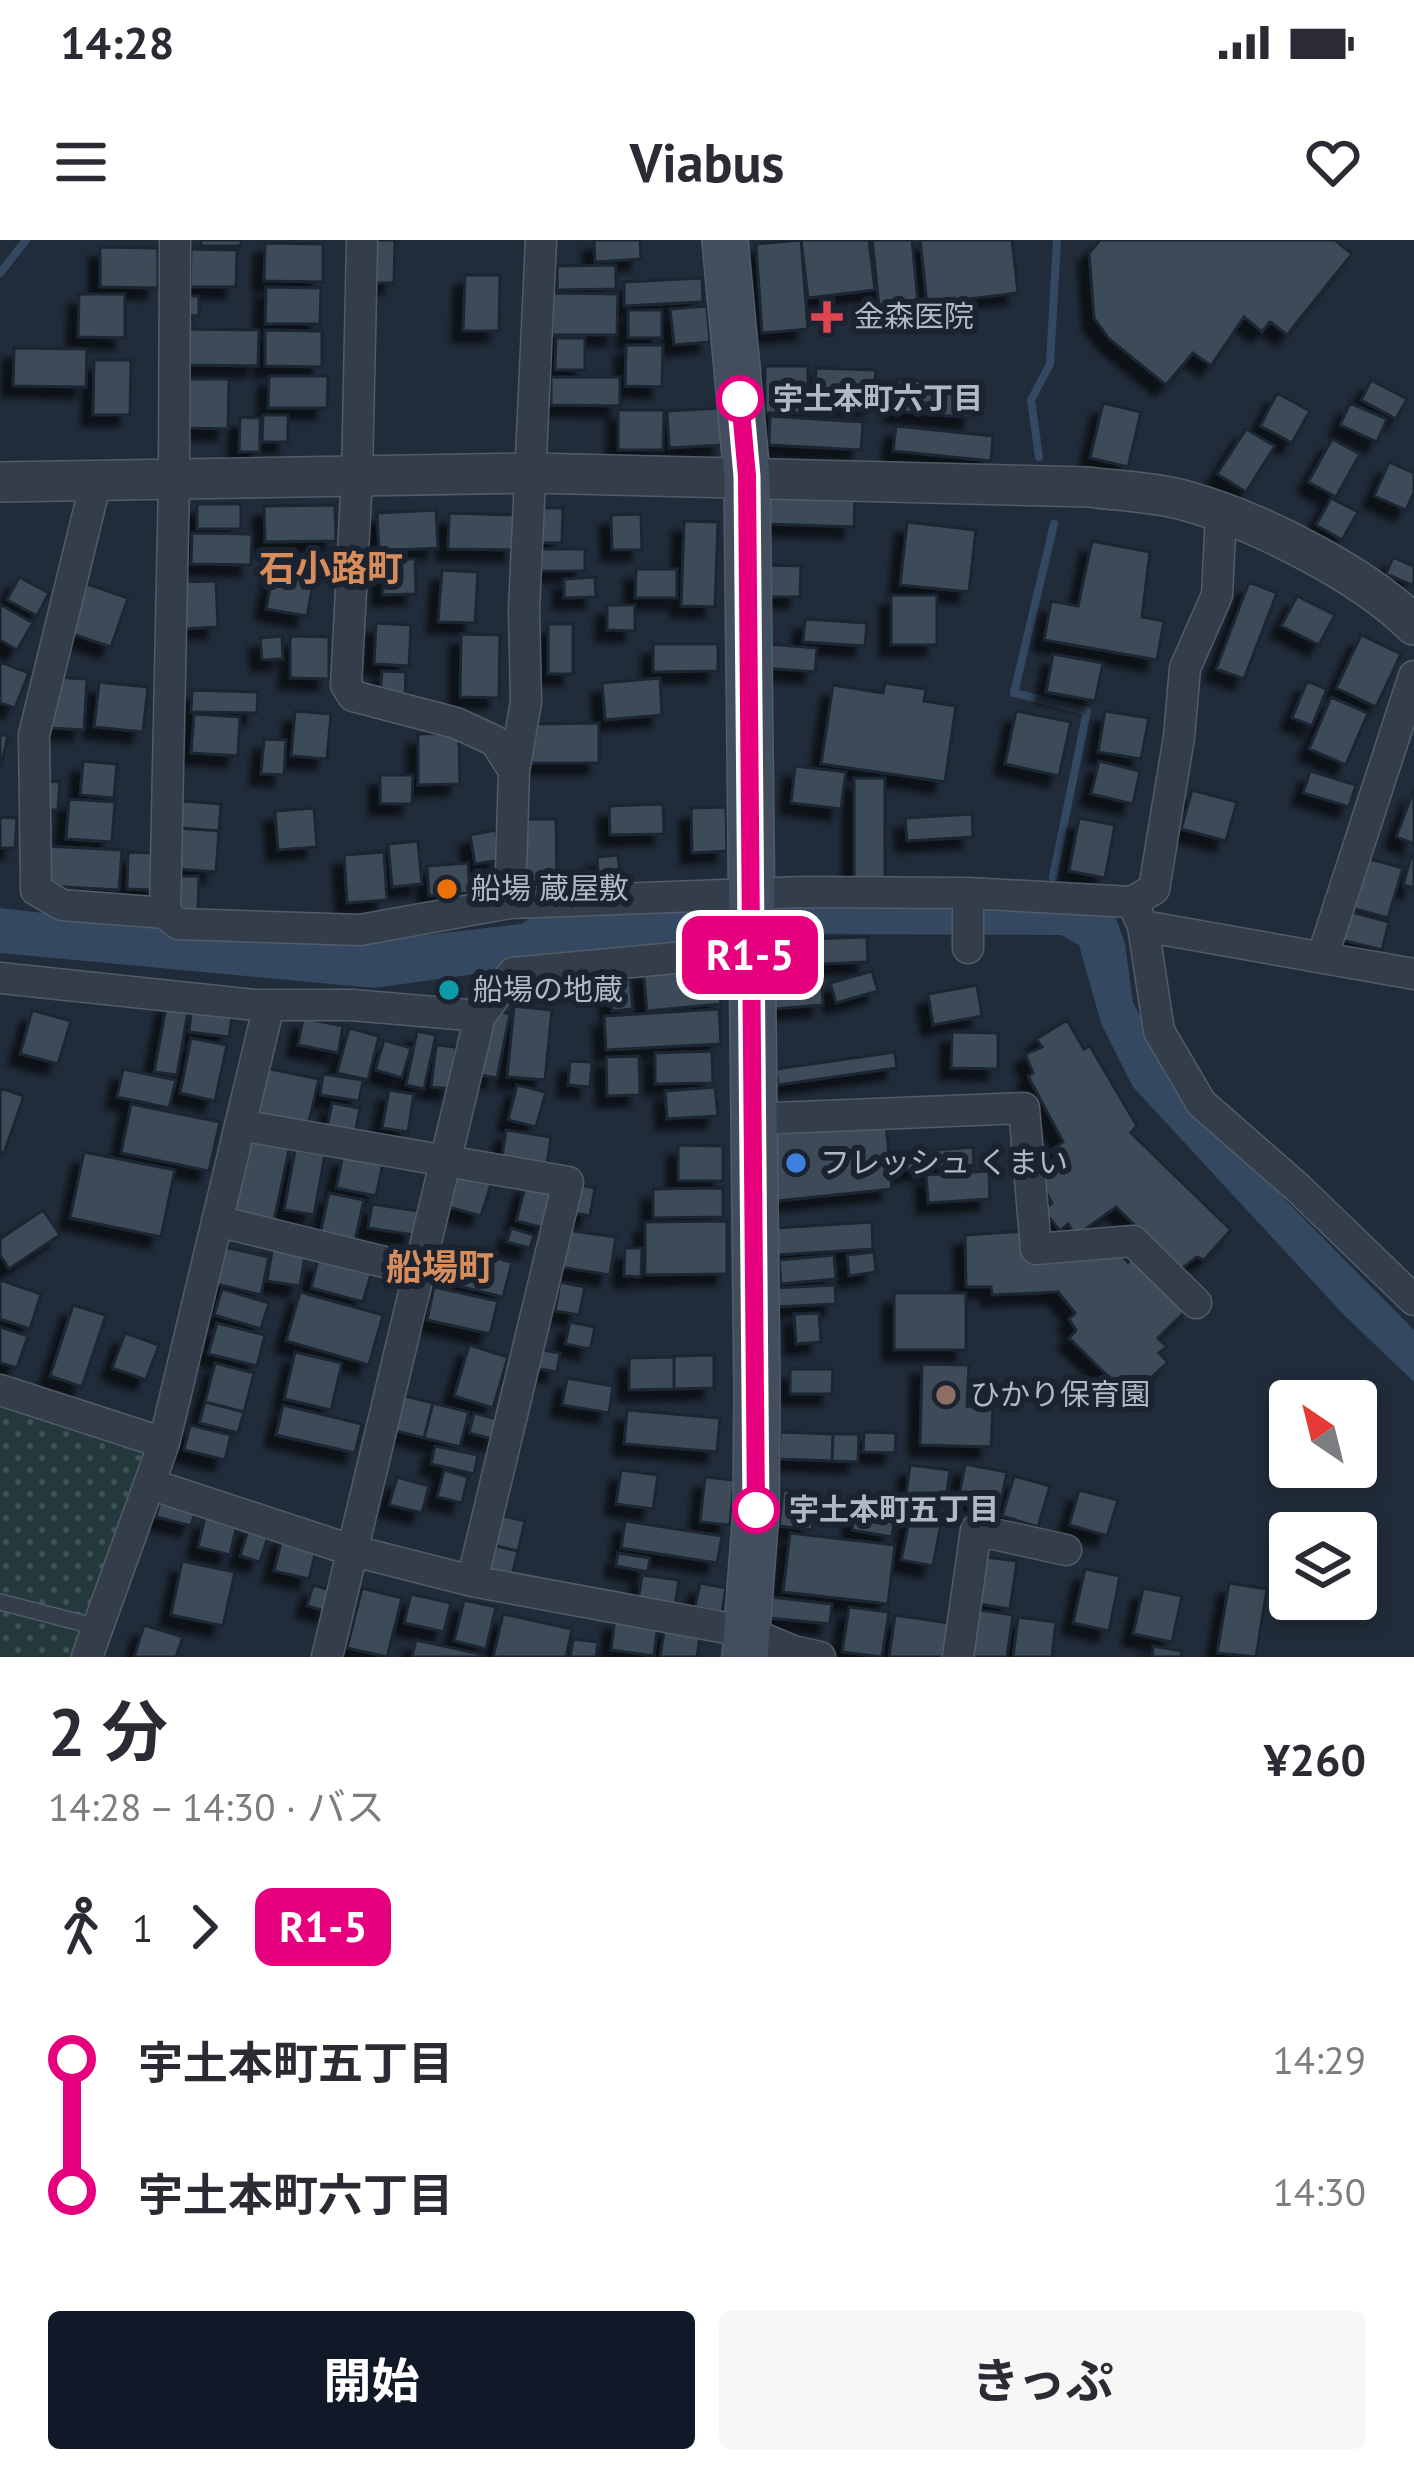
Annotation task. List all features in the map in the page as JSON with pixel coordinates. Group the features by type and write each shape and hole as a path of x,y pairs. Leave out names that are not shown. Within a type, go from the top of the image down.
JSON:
{"main road":[{"path":"725,240 747,476 757,1487 747,1645"}],"street":[{"path":"165,913 175,240"},
{"path":"362,240 346,685 353,696 456,722 495,741 514,771"},
{"path":"510,903 514,771 526,702 524,609 541,240"},
{"path":"0,482 532,473 1089,487 1180,499 1253,525 1393,603 1414,625"},
{"path":"96,481 34,735 36,890 62,905 165,913 178,923 360,930 510,903 749,922"},
{"path":"1221,513 1217,595 1185,668 1154,889 1137,914 1159,1031 1202,1103 1414,1300"},
{"path":"1322,958 1414,676"},
{"path":"968,893 968,948"},
{"path":"327,1657 480,1016 513,973 749,922 968,893 1137,914 1322,958 1414,974"},
{"path":"0,978 269,1005 352,1005 480,1016"},
{"path":"87,1657 164,1443 269,1005"},
{"path":"753,1119 1024,1108 1036,1250 1133,1241 1196,1303"},
{"path":"240,1125 568,1182 472,1581"},
{"path":"217,1221 422,1271"},
{"path":"0,1390 164,1443"},
{"path":"150,1484 354,1551 747,1645 820,1657"},
{"path":"958,1657 976,1530 1066,1550"}],"lane":[{"path":"0,1602 98,1627"}],"green space":[{"path":"0,1403 144,1450 75,1657 0,1657"}],"water":[{"path":"962,904 1115,915 1125,944 1133,1002 1158,1052 1251,1165 1414,1330 1414,1382 1342,1313 1133,1087 1101,1023 1079,945 1061,935 793,934 525,958 482,973 374,988 0,953 0,908 236,935 384,940 521,924 539,913"}],"building":[{"path":"201,240 241,240 241,246 201,246"},
{"path":"364,240 395,240 394,283 363,283"},
{"path":"594,240 640,240 641,259 595,262"},
{"path":"801,240 808,329 762,333 756,244"},
{"path":"801,240 869,240 875,290 808,298"},
{"path":"872,240 912,240 918,302 879,306"},
{"path":"920,240 1012,240 1018,293 927,304"},
{"path":"1100,240 1335,240 1352,254 1287,335 1270,322 1262,332 1244,317 1211,366 1193,353 1166,385 1109,339 1094,318 1089,253"},
{"path":"265,243 323,244 323,282 264,281"},
{"path":"100,247 158,248 158,288 100,287"},
{"path":"191,249 237,250 236,287 190,287"},
{"path":"616,265 616,289 557,290 557,266"},
{"path":"465,275 500,275 499,331 463,331"},
{"path":"702,278 703,302 624,306 624,282"},
{"path":"266,287 321,288 320,324 265,324"},
{"path":"553,293 618,294 617,335 552,335"},
{"path":"79,294 125,294 125,338 78,337"},
{"path":"181,296 199,296 199,316 180,315"},
{"path":"707,306 710,342 674,345 670,309"},
{"path":"628,310 662,310 662,338 628,338"},
{"path":"184,329 259,330 258,366 184,365"},
{"path":"265,330 322,331 322,367 265,366"},
{"path":"556,338 585,338 585,370 555,370"},
{"path":"626,345 663,345 662,387 625,386"},
{"path":"14,348 87,349 86,387 13,386"},
{"path":"94,360 131,360 130,415 93,415"},
{"path":"765,366 808,366 808,413 765,413"},
{"path":"816,368 876,370 874,405 814,403"},
{"path":"269,376 328,376 327,408 268,408"},
{"path":"551,377 620,377 620,406 551,405"},
{"path":"187,379 229,379 228,429 186,428"},
{"path":"898,379 976,387 973,418 895,411"},
{"path":"1371,380 1407,399 1396,419 1361,400"},
{"path":"1277,393 1310,411 1292,443 1260,426"},
{"path":"1103,403 1141,412 1128,467 1090,458"},
{"path":"1350,403 1387,419 1377,442 1340,425"},
{"path":"721,408 723,445 669,448 667,411"},
{"path":"618,410 664,410 663,450 618,450"},
{"path":"263,415 288,415 288,442 262,442"},
{"path":"770,416 863,422 861,450 769,445"},
{"path":"240,417 260,418 260,452 239,452"},
{"path":"896,426 993,436 991,461 893,451"},
{"path":"1246,429 1275,446 1246,492 1217,474"},
{"path":"1332,439 1360,454 1336,497 1308,482"},
{"path":"1389,462 1414,473 1414,492 1406,510 1374,496"},
{"path":"767,494 855,497 854,527 767,524"},
{"path":"1331,498 1358,512 1342,540 1316,525"},
{"path":"197,504 241,504 241,529 197,529"},
{"path":"335,505 336,541 265,542 264,506"},
{"path":"537,508 563,508 562,543 536,543"},
{"path":"436,510 438,548 379,551 377,513"},
{"path":"449,513 515,515 515,550 448,549"},
{"path":"641,514 642,550 612,550 611,515"},
{"path":"684,521 718,522 715,607 681,606"},
{"path":"907,522 976,530 969,592 900,585"},
{"path":"192,533 252,534 251,565 191,564"},
{"path":"1092,541 1150,552 1142,617 1164,621 1157,660 1044,640 1051,601 1078,606"},
{"path":"541,549 585,549 585,571 541,571"},
{"path":"1393,557 1414,566 1414,586 1386,574"},
{"path":"382,559 415,559 416,594 383,595"},
{"path":"767,565 801,566 800,597 766,597"},
{"path":"274,567 315,574 307,616 266,609"},
{"path":"636,569 677,569 677,598 635,598"},
{"path":"442,570 478,572 475,623 438,622"},
{"path":"19,577 49,593 37,616 7,600"},
{"path":"595,577 596,597 564,598 564,579"},
{"path":"216,581 218,627 181,629 180,582"},
{"path":"1249,582 1277,593 1244,679 1216,669"},
{"path":"87,584 128,598 111,647 69,633"},
{"path":"891,595 937,595 937,645 891,645"},
{"path":"1297,596 1335,615 1319,645 1281,626"},
{"path":"0,604 33,623 17,650 0,640"},
{"path":"607,605 635,605 635,631 607,630"},
{"path":"805,619 867,623 865,646 803,642"},
{"path":"376,623 411,625 409,666 374,664"},
{"path":"548,624 573,624 573,674 548,674"},
{"path":"461,634 500,635 499,698 460,697"},
{"path":"1361,635 1401,654 1376,707 1336,688"},
{"path":"282,636 283,659 262,660 260,638"},
{"path":"290,636 329,637 329,679 290,678"},
{"path":"653,644 718,644 718,671 653,672"},
{"path":"768,644 817,648 815,672 765,668"},
{"path":"1053,654 1103,663 1095,701 1046,692"},
{"path":"0,662 29,673 15,708 0,703"},
{"path":"382,671 406,672 405,698 380,696"},
{"path":"53,677 87,679 84,730 50,728"},
{"path":"660,678 662,715 605,720 602,683"},
{"path":"1307,681 1327,689 1312,726 1292,718"},
{"path":"99,682 148,687 143,732 94,727"},
{"path":"885,683 926,689 924,701 956,706 945,782 821,764 833,685 883,693"},
{"path":"192,690 258,692 257,713 191,712"},
{"path":"1331,697 1368,713 1346,765 1309,749"},
{"path":"295,711 331,714 327,759 291,756"},
{"path":"1016,711 1071,722 1059,776 1005,764"},
{"path":"1105,711 1149,718 1141,759 1098,752"},
{"path":"194,714 240,717 238,756 191,753"},
{"path":"599,723 599,763 531,763 531,724"},
{"path":"459,733 460,784 418,785 418,734"},
{"path":"0,734 8,736 0,770"},
{"path":"264,739 286,740 284,775 261,774"},
{"path":"83,761 117,764 114,798 80,795"},
{"path":"1099,761 1140,771 1133,804 1091,794"},
{"path":"795,766 846,772 841,809 791,803"},
{"path":"1310,771 1356,785 1349,807 1303,793"},
{"path":"380,775 413,775 412,804 380,804"},
{"path":"854,778 885,778 885,883 854,883"},
{"path":"44,781 60,782 58,810 43,810"},
{"path":"1414,789 1414,844 1396,837"},
{"path":"1192,790 1237,802 1226,841 1181,829"},
{"path":"69,799 115,802 112,842 66,839"},
{"path":"182,801 221,804 219,831 180,828"},
{"path":"663,804 664,834 610,835 609,806"},
{"path":"726,807 727,851 692,853 691,808"},
{"path":"314,808 317,847 278,850 275,811"},
{"path":"972,814 973,837 907,841 905,818"},
{"path":"0,817 17,818 15,848 0,848"},
{"path":"1079,818 1115,825 1105,878 1069,871"},
{"path":"525,819 556,819 557,882 526,882"},
{"path":"180,828 219,831 216,872 178,869"},
{"path":"496,830 500,860 475,864 470,835"},
{"path":"418,841 422,884 392,887 388,844"},
{"path":"46,846 122,850 119,890 44,886"},
{"path":"128,852 158,853 157,890 127,889"},
{"path":"384,852 387,900 347,903 344,855"},
{"path":"618,855 621,886 599,888 597,857"},
{"path":"1414,857 1414,888 1403,885"},
{"path":"1366,858 1403,868 1388,918 1351,908"},
{"path":"468,863 470,893 429,896 427,866"},
{"path":"174,876 199,876 198,911 173,911"},
{"path":"1344,910 1389,922 1382,950 1337,939"},
{"path":"867,937 868,962 772,966 771,940"},
{"path":"717,963 721,1004 647,1011 643,970"},
{"path":"821,968 823,1005 774,1009 771,972"},
{"path":"872,971 878,991 836,1003 830,983"},
{"path":"630,979 633,1009 612,1011 609,981"},
{"path":"977,985 982,1016 933,1025 928,994"},
{"path":"167,1002 189,1006 177,1075 154,1072"},
{"path":"192,1005 233,1010 229,1037 189,1032"},
{"path":"514,1006 552,1010 545,1080 507,1077"},
{"path":"719,1009 721,1044 606,1050 604,1016"},
{"path":"32,1010 71,1021 58,1064 20,1054"},
{"path":"493,1010 510,1014 497,1078 480,1075"},
{"path":"303,1018 343,1026 338,1053 298,1045"},
{"path":"1067,1020 1084,1049 1090,1046 1137,1126 1131,1133 1231,1230 1204,1260 1197,1257 1180,1270 1116,1207 1076,1236 1068,1224 1060,1231 1043,1210 1052,1203 1040,1181 1064,1164 1051,1150 1063,1142 1028,1076 1033,1073 1025,1054 1042,1047 1036,1039"},
{"path":"349,1028 379,1036 368,1080 337,1073"},
{"path":"417,1031 436,1035 424,1089 406,1085"},
{"path":"952,1032 998,1033 998,1069 951,1068"},
{"path":"191,1038 227,1045 215,1101 180,1093"},
{"path":"384,1040 411,1048 402,1078 375,1070"},
{"path":"436,1045 456,1047 451,1089 431,1087"},
{"path":"712,1051 713,1083 655,1084 655,1053"},
{"path":"895,1052 897,1068 778,1085 776,1069"},
{"path":"639,1056 640,1095 607,1096 606,1057"},
{"path":"570,1061 592,1062 590,1087 568,1085"},
{"path":"261,1067 319,1079 307,1129 250,1117"},
{"path":"123,1069 176,1080 169,1108 117,1097"},
{"path":"323,1074 363,1080 359,1101 320,1095"},
{"path":"517,1085 546,1092 536,1127 508,1120"},
{"path":"715,1087 718,1116 667,1119 665,1091"},
{"path":"0,1088 24,1096 4,1153 0,1152"},
{"path":"389,1090 414,1094 408,1132 382,1128"},
{"path":"332,1103 360,1108 354,1139 326,1133"},
{"path":"131,1104 220,1122 209,1171 121,1153"},
{"path":"886,1123 892,1189 777,1201 770,1134"},
{"path":"506,1130 551,1137 546,1170 501,1164"},
{"path":"249,1136 290,1145 274,1221 232,1213"},
{"path":"678,1145 723,1146 723,1181 678,1181"},
{"path":"973,1147 974,1165 900,1171 899,1153"},
{"path":"295,1150 325,1155 314,1215 284,1210"},
{"path":"84,1152 175,1170 161,1237 70,1218"},
{"path":"343,1155 383,1163 376,1196 336,1188"},
{"path":"455,1170 492,1181 481,1216 444,1206"},
{"path":"989,1171 990,1199 928,1203 926,1175"},
{"path":"526,1183 553,1190 544,1228 516,1221"},
{"path":"574,1184 595,1188 590,1216 569,1212"},
{"path":"723,1188 723,1217 653,1218 653,1189"},
{"path":"329,1193 364,1200 355,1241 320,1234"},
{"path":"372,1204 418,1211 414,1235 368,1228"},
{"path":"43,1210 60,1235 9,1269 0,1255 0,1239"},
{"path":"727,1221 727,1274 645,1275 645,1222"},
{"path":"872,1222 873,1249 776,1255 775,1228"},
{"path":"511,1228 534,1235 530,1248 507,1242"},
{"path":"559,1229 616,1237 610,1275 553,1266"},
{"path":"1024,1231 1025,1259 1121,1254 1128,1262 1137,1254 1190,1307 1158,1338 1167,1347 1159,1353 1168,1362 1130,1398 1069,1338 1076,1330 1069,1319 1075,1313 1058,1292 992,1295 991,1287 966,1287 965,1235"},
{"path":"273,1245 306,1250 300,1286 267,1281"},
{"path":"225,1247 269,1257 261,1295 216,1284"},
{"path":"625,1248 642,1248 641,1277 624,1276"},
{"path":"463,1250 512,1262 503,1297 454,1285"},
{"path":"874,1252 876,1272 849,1276 847,1255"},
{"path":"834,1255 836,1279 781,1284 779,1260"},
{"path":"318,1259 371,1274 363,1302 311,1288"},
{"path":"0,1280 41,1294 30,1329 0,1319"},
{"path":"560,1282 585,1287 579,1315 555,1311"},
{"path":"835,1285 836,1304 774,1307 774,1288"},
{"path":"434,1287 498,1301 490,1334 427,1320"},
{"path":"222,1289 269,1303 261,1329 214,1315"},
{"path":"300,1292 383,1315 369,1365 286,1341"},
{"path":"894,1293 966,1293 966,1350 894,1350"},
{"path":"73,1305 106,1315 82,1387 50,1376"},
{"path":"819,1313 821,1342 796,1344 794,1314"},
{"path":"570,1322 595,1327 590,1349 565,1344"},
{"path":"217,1323 265,1335 257,1366 208,1354"},
{"path":"0,1327 28,1336 17,1368 0,1363"},
{"path":"125,1333 159,1345 146,1380 112,1368"},
{"path":"469,1345 508,1357 493,1408 454,1396"},
{"path":"537,1349 560,1353 557,1372 534,1368"},
{"path":"295,1352 342,1363 331,1410 284,1399"},
{"path":"714,1355 714,1388 674,1389 674,1356"},
{"path":"674,1357 674,1389 629,1390 629,1358"},
{"path":"215,1363 254,1373 244,1412 205,1402"},
{"path":"922,1364 969,1365 967,1406 993,1408 991,1447 920,1445"},
{"path":"790,1369 833,1369 832,1394 790,1394"},
{"path":"567,1378 613,1386 609,1413 562,1405"},
{"path":"401,1395 433,1403 424,1438 392,1430"},
{"path":"205,1402 244,1412 238,1433 199,1423"},
{"path":"433,1403 469,1412 460,1447 424,1438"},
{"path":"283,1405 362,1424 355,1453 276,1435"},
{"path":"627,1410 720,1418 717,1452 624,1444"},
{"path":"474,1413 501,1420 496,1440 469,1433"},
{"path":"190,1425 231,1435 225,1460 184,1450"},
{"path":"780,1432 833,1434 832,1461 779,1459"},
{"path":"864,1432 896,1433 895,1453 863,1452"},
{"path":"833,1434 859,1434 858,1462 832,1461"},
{"path":"435,1446 478,1455 474,1474 431,1464"},
{"path":"965,1464 1007,1472 1000,1505 959,1497"},
{"path":"910,1465 950,1470 945,1507 905,1502"},
{"path":"444,1470 468,1477 462,1503 437,1497"},
{"path":"621,1470 658,1475 653,1509 616,1504"},
{"path":"1014,1476 1050,1486 1038,1527 1002,1516"},
{"path":"397,1477 429,1486 422,1513 389,1505"},
{"path":"705,1477 734,1480 730,1525 700,1522"},
{"path":"783,1490 816,1493 812,1530 779,1526"},
{"path":"1079,1490 1118,1500 1107,1536 1069,1525"},
{"path":"859,1493 898,1500 892,1537 852,1530"},
{"path":"160,1500 196,1510 191,1526 156,1517"},
{"path":"911,1512 942,1518 933,1566 901,1560"},
{"path":"495,1514 525,1521 518,1551 488,1544"},
{"path":"205,1517 237,1525 230,1555 198,1547"},
{"path":"625,1521 722,1536 717,1563 621,1548"},
{"path":"250,1524 270,1530 260,1562 240,1556"},
{"path":"790,1533 895,1545 888,1604 783,1592"},
{"path":"283,1534 318,1542 309,1579 274,1571"},
{"path":"488,1544 518,1551 510,1583 481,1576"},
{"path":"618,1553 650,1558 648,1572 616,1566"},
{"path":"985,1557 1017,1561 1010,1609 978,1604"},
{"path":"182,1561 235,1572 223,1626 171,1615"},
{"path":"1085,1569 1120,1576 1109,1631 1073,1623"},
{"path":"642,1575 679,1580 675,1606 638,1601"},
{"path":"700,1583 726,1588 722,1612 695,1607"},
{"path":"1229,1583 1267,1589 1256,1657 1217,1653"},
{"path":"313,1585 334,1591 328,1612 307,1606"},
{"path":"362,1588 402,1598 387,1657 347,1648"},
{"path":"1143,1588 1182,1596 1172,1642 1133,1634"},
{"path":"411,1594 451,1603 444,1632 404,1623"},
{"path":"771,1597 832,1604 830,1624 769,1618"},
{"path":"464,1600 496,1607 486,1649 454,1641"},
{"path":"849,1607 889,1612 882,1657 842,1652"},
{"path":"973,1609 1013,1615 1007,1657 966,1657"},
{"path":"503,1614 572,1629 566,1657 493,1657"},
{"path":"895,1615 949,1623 944,1657 889,1657"},
{"path":"1018,1617 1056,1622 1052,1657 1013,1657"},
{"path":"615,1618 658,1624 654,1656 611,1650"},
{"path":"144,1625 183,1637 176,1657 134,1657"},
{"path":"665,1625 701,1630 697,1657 660,1657"},
{"path":"573,1639 598,1642 596,1657 570,1657"},
{"path":"416,1640 485,1655 485,1657 412,1657"},
{"path":"1153,1646 1182,1651 1181,1657 1152,1657"}],"waterway":[{"path":"0,273 26,240"},
{"path":"1039,457 1031,400 1050,364 1057,240"},
{"path":"1053,877 1087,711 1014,693 1054,524"}],"bus line":[{"name":"R1-5","path":"740,399 747,476 756,1510"}],"place":[{"name":"金森医院","path":"827,317"},
{"name":"宇土本町六丁目","path":"740,399"},
{"name":"船場 蔵屋敷","path":"447,889"},
{"name":"船場の地蔵","path":"449,990"},
{"name":"フレッシュ くまい","path":"796,1163"},
{"name":"ひかり保育園","path":"946,1395"},
{"name":"宇土本町五丁目","path":"756,1510"}],"district":[{"name":"石小路町","path":"331,568"},
{"name":"船場町","path":"440,1267"}]}
